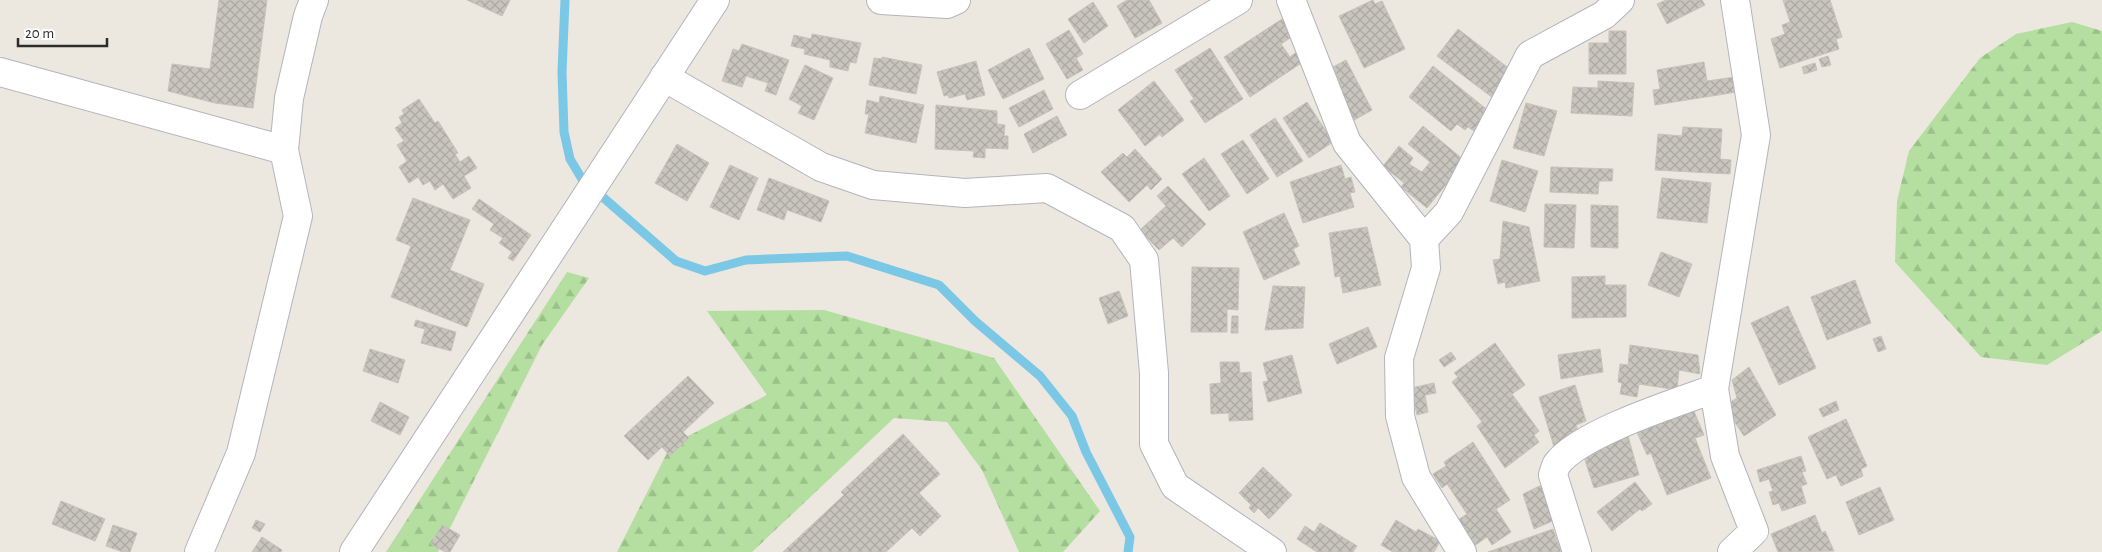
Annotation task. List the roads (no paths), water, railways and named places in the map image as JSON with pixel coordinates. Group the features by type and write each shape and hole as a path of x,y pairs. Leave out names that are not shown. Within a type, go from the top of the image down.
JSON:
{"street":[{"path":"200,552 240,453 298,216 284,150 289,98 308,16 314,0"},
{"path":"354,552 715,0"},
{"path":"881,0 947,4 956,0"},
{"path":"1080,95 1238,0"},
{"path":"1291,0 1348,143 1424,240 1426,268 1399,358 1400,416 1416,477 1462,552"},
{"path":"1424,240 1449,212 1530,55 1604,15 1620,0"},
{"path":"1732,552 1754,531 1725,456 1714,390 1756,135 1735,0"},
{"path":"0,72 284,150"},
{"path":"664,76 821,166 873,185 965,193 1048,188 1122,228 1144,260 1154,373 1154,444 1175,486 1272,552"},
{"path":"1577,552 1553,475 1556,465 1574,449 1604,432 1658,409 1714,390"}],"waterway":[{"path":"565,0 562,72 564,132 570,159 582,179 676,261 705,271 746,260 847,256 939,285 975,321 1040,376 1072,416 1086,452 1130,537 1128,552"}]}
